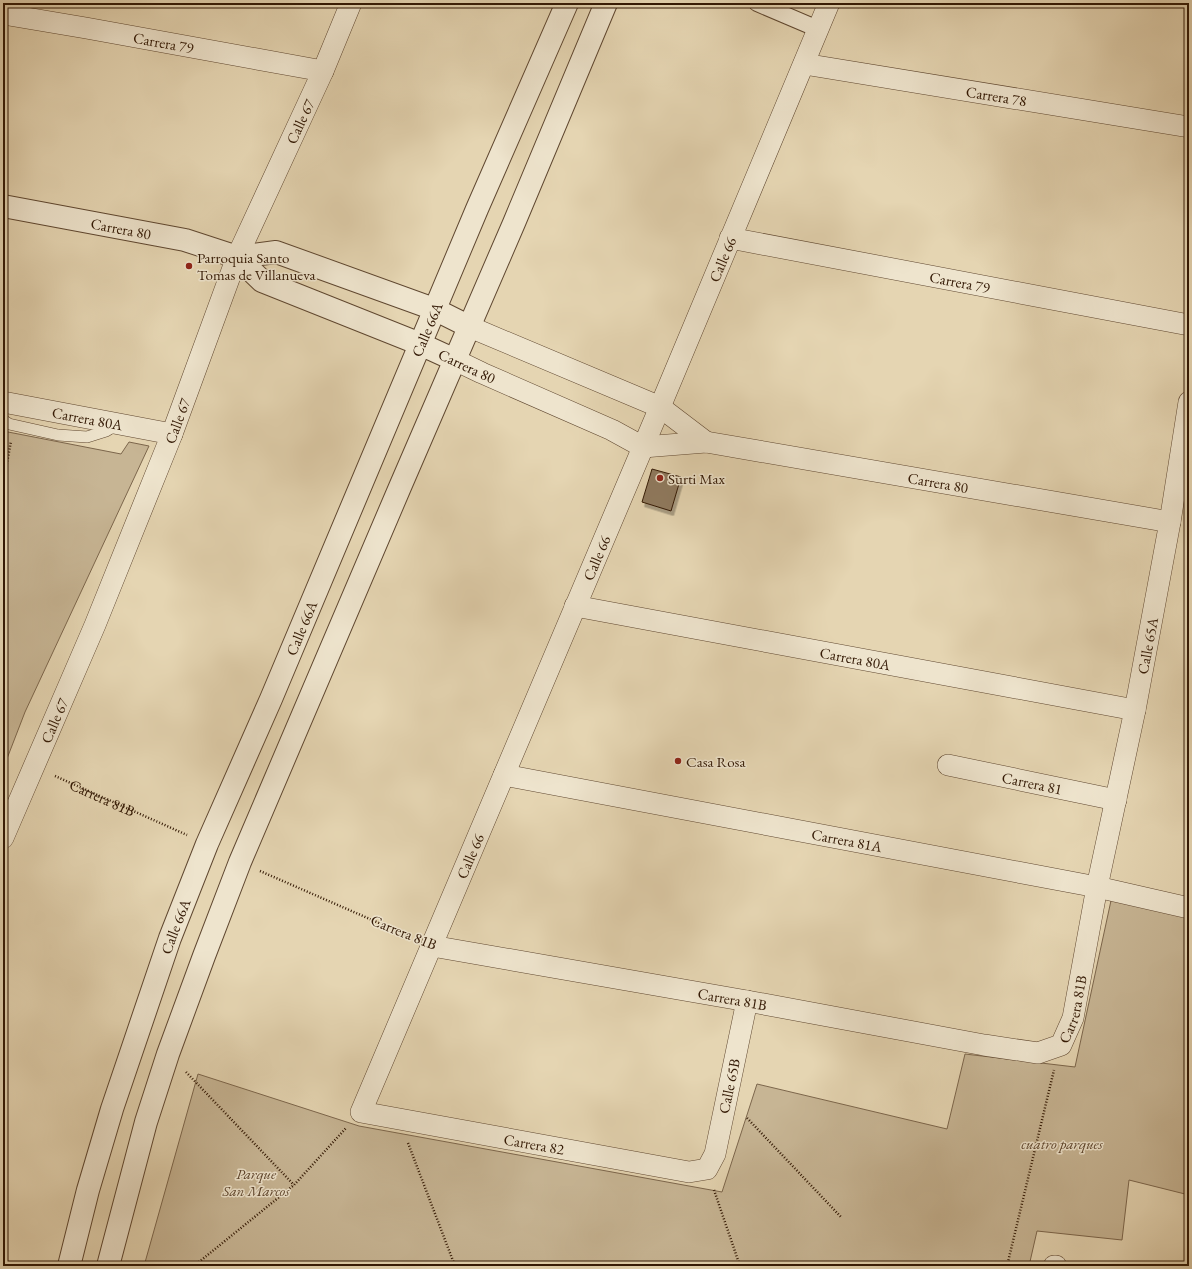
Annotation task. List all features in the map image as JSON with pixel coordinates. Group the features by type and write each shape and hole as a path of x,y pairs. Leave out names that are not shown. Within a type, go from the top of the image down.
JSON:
{"street":[{"name":"Calle 67","path":"3,838 95,625 172,434 237,257 323,71 351,3"},
{"name":"Calle 66A","path":"69,1266 88,1190 112,1109 170,938 207,844 271,699 476,209 567,3"},
{"path":"108,1266 146,1122 168,1054 206,948 273,783 470,327 606,3"},
{"path":"757,3 818,29"},
{"name":"Calle 66","path":"361,1112 660,407 829,3"},
{"name":"Carrera 79","path":"3,14 323,71"},
{"name":"Carrera 78","path":"804,64 1189,126"},
{"name":"Carrera 80","path":"3,206 185,240 237,257 276,252 434,309 470,327 660,407 706,442"},
{"name":"Carrera 79","path":"730,238 1189,325"},
{"name":"Carrera 80","path":"237,257 262,281 420,344 612,430 643,447 706,442 1170,522"},
{"name":"Carrera 80A","path":"3,402 172,434"},
{"name":"Calle 65A","path":"1097,887 1136,710 1170,522 1189,402"},
{"name":"Carrera 80A","path":"575,606 1136,710"},
{"name":"Carrera 81","path":"948,765 1116,800"},
{"name":"Carrera 81A","path":"504,775 1097,887 1189,908"},
{"name":"Carrera 81B","path":"432,946 747,1001 984,1045 1038,1053 1060,1045 1073,1018 1097,887"},
{"name":"Calle 65B","path":"707,1169 715,1154 747,1001"},
{"name":"Carrera 82","path":"361,1112 688,1172 707,1169"}],"lane":[{"path":"3,420 9,424 58,435 87,437 106,431 118,424"}],"path":[{"path":"3,485 15,425"},
{"name":"Carrera 81B","path":"34,767 193,838"},
{"name":"Carrera 81B","path":"256,869 432,946"},
{"path":"1007,1266 1060,1045"},
{"path":"184,1070 294,1185"},
{"path":"727,1097 841,1217"},
{"path":"194,1266 294,1185 361,1112"},
{"path":"399,1119 455,1266"},
{"path":"707,1169 740,1266"}],"green space":[{"path":"3,431 121,454 129,442 149,446 25,712 3,769"},
{"name":"Parque San Marcos","path":"1112,896 1189,918 1189,1195 1129,1180 1122,1240 1037,1231 1029,1266 144,1266 198,1074 359,1126 722,1192 757,1084 947,1129 965,1054 1075,1067"}],"building":[{"path":"652,469 681,477 671,511 642,502"}],"place":[{"name":"Parroquia Santo Tomas de Villanueva","path":"189,266"},
{"name":"Surti Max","path":"660,478"},
{"name":"Casa Rosa","path":"678,761"}],"park label":[{"name":"cuatro parques","path":"1062,1143"}]}
